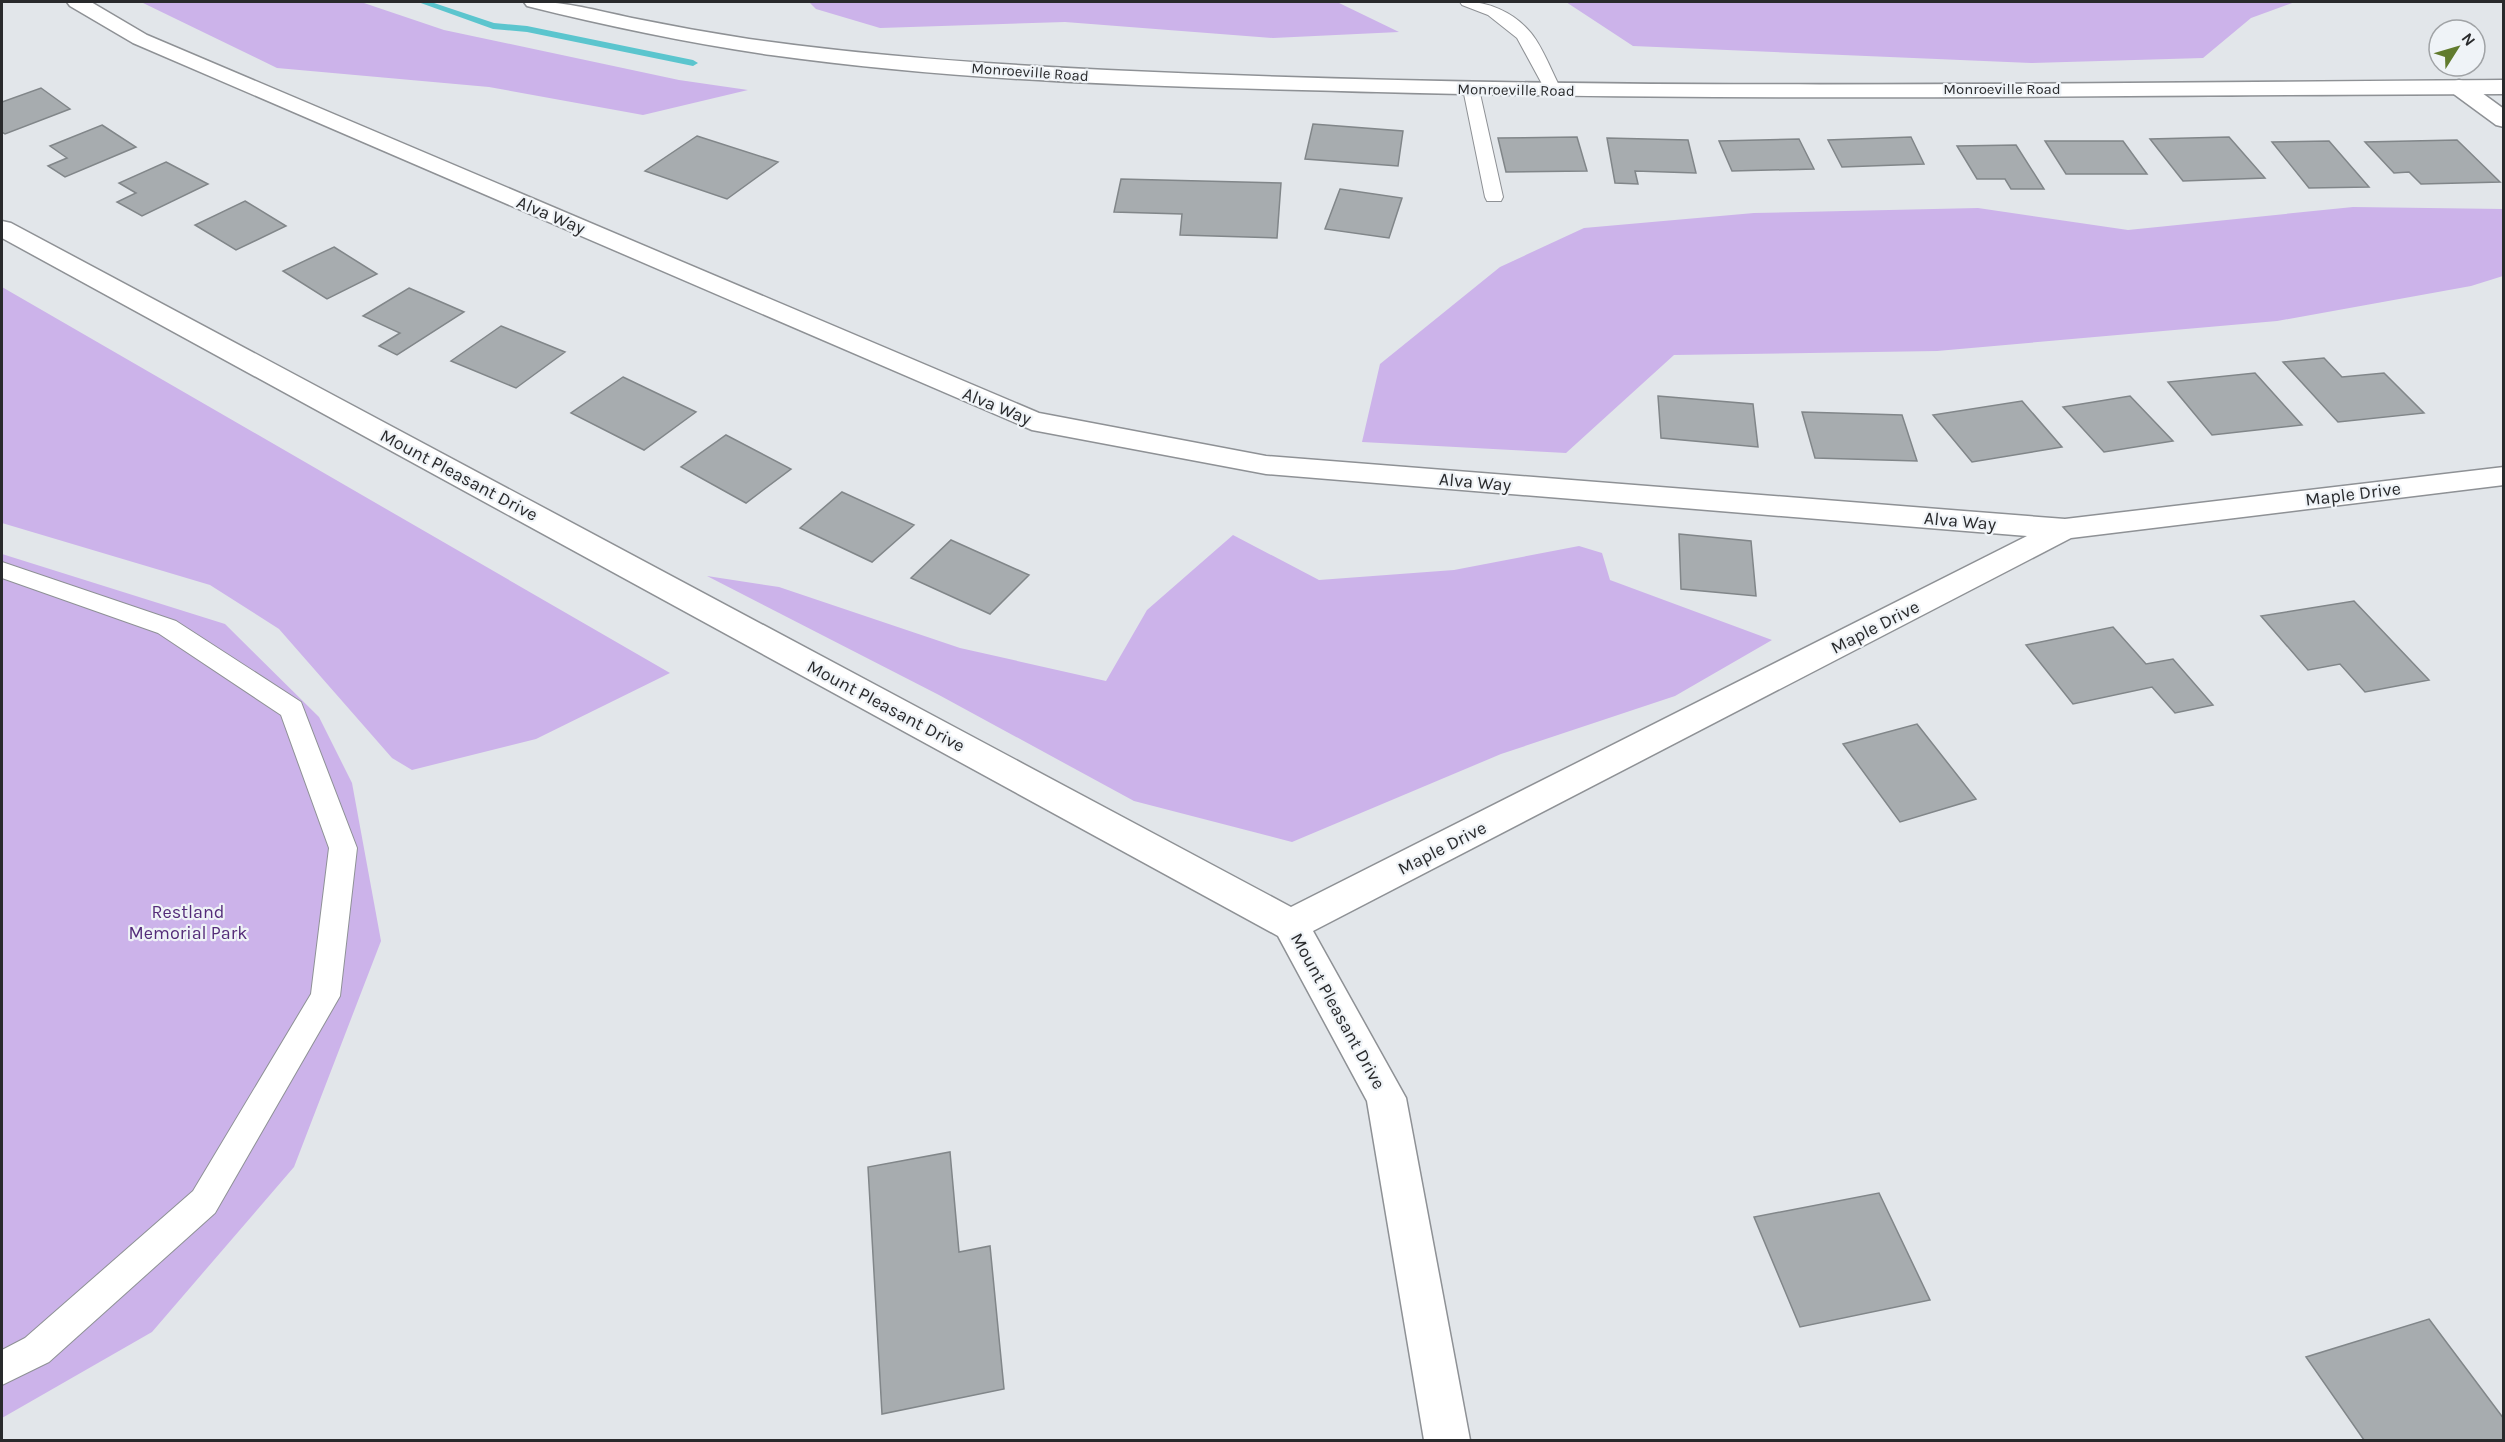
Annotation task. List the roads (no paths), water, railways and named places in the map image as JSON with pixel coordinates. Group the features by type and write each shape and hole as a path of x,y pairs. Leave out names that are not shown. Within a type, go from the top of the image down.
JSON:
{"street":[{"name":"Alva Way","path":"77,2 140,39 1032,421 1266,465 2065,529"},
{"name":"Monroeville Road","path":"534,2 623,23 774,49 906,64 1091,76 1554,91 2504,87"},
{"path":"2459,87 2504,120"},
{"name":"Mount Pleasant Drive","path":"2,228 1292,925 1386,1098 1447,1440"},
{"name":"Maple Drive","path":"1292,925 2065,529 2504,476"}],"lane":[{"path":"1468,2 1494,12 1524,35 1554,91"},
{"path":"1472,89 1494,197"},
{"path":"2,570 167,627 292,709 343,848 325,996 204,1202 37,1350 2,1368"}],"waterway":[{"path":"423,2 493,26 527,29 693,63"}],"park label":[{"name":"Restland Memorial Park","path":"188,922"}]}
